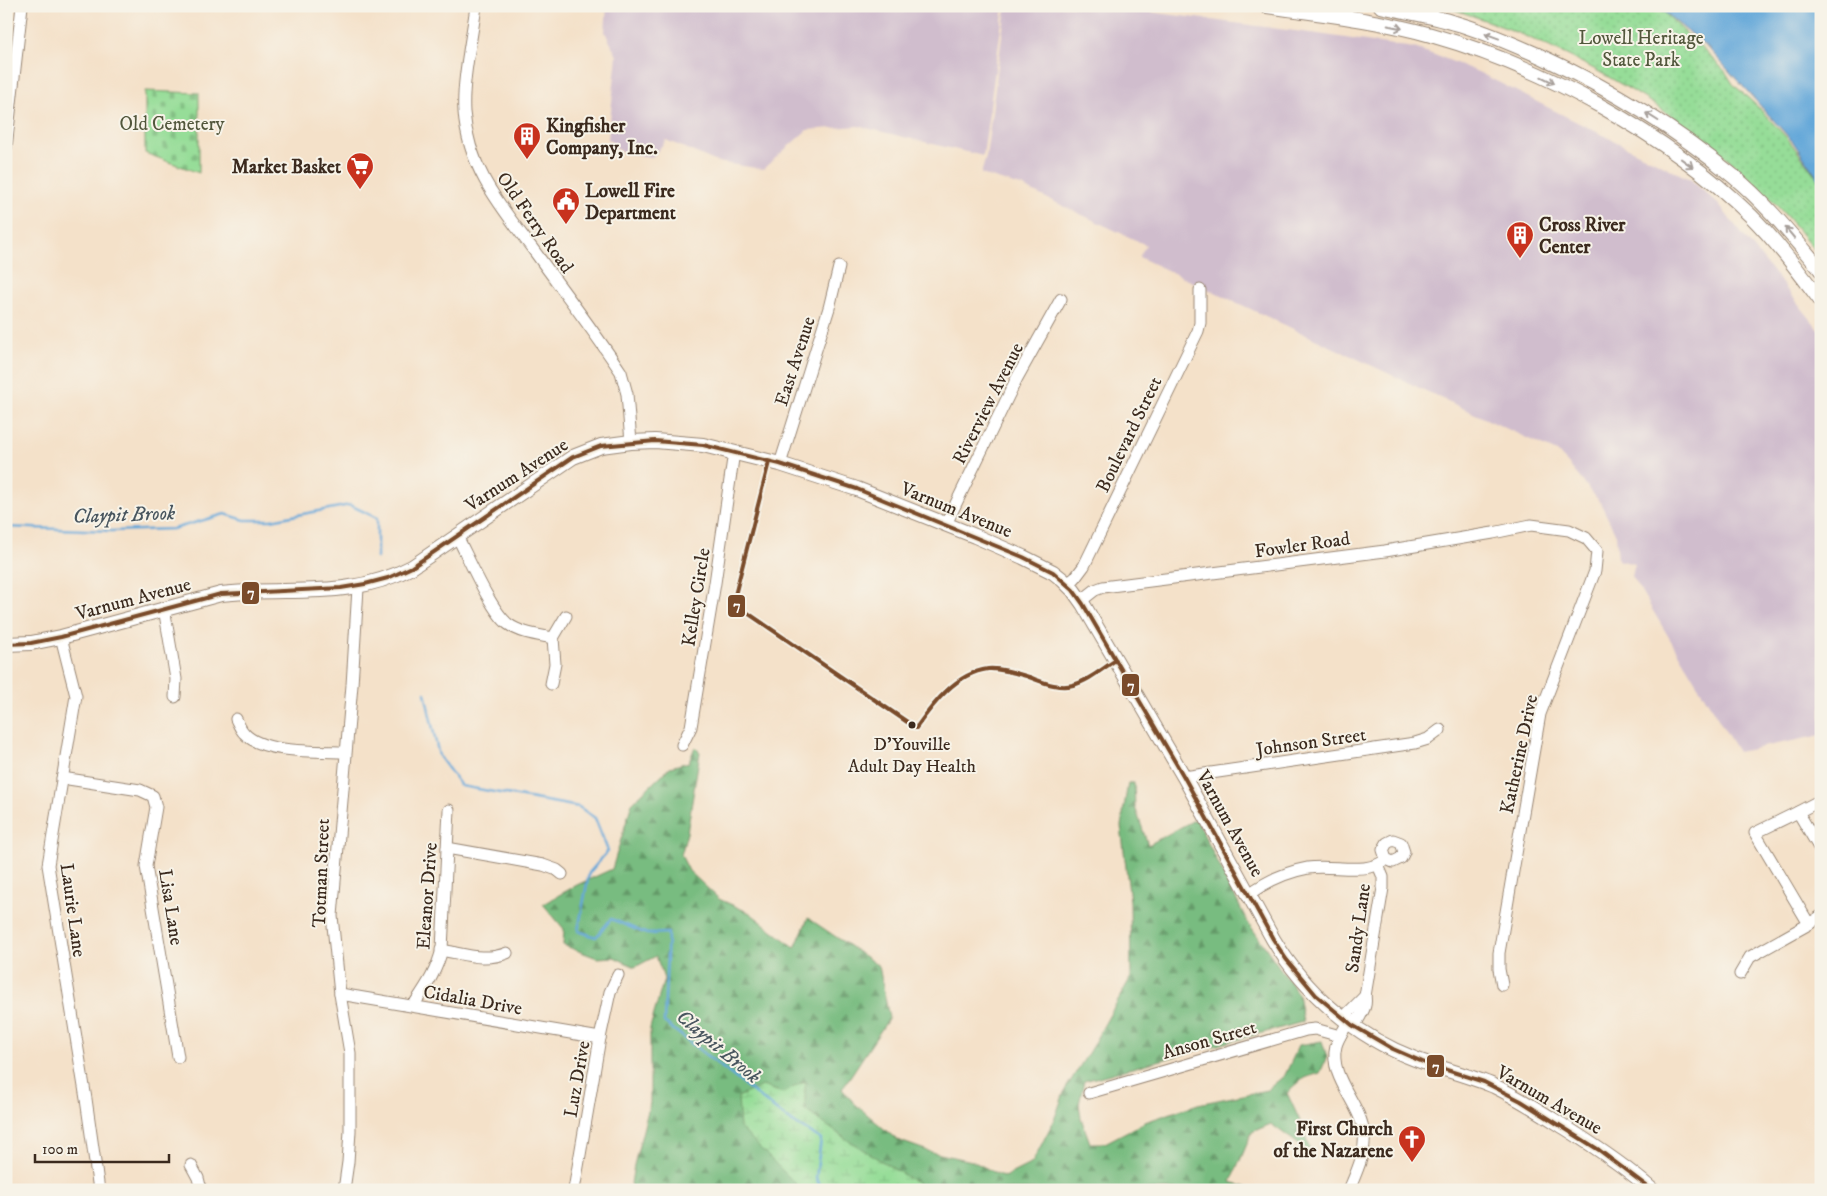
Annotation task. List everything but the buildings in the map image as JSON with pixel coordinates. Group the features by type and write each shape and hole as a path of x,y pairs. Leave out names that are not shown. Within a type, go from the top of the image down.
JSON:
{"main road":[{"path":"1267,6 1320,13 1430,35 1523,67 1570,91 1620,118 1664,146 1712,181 1751,217 1789,259 1821,301"},
{"path":"1381,6 1455,22 1509,42 1577,74 1633,105 1677,133 1734,176 1779,220 1821,270"},
{"name":"Varnum Avenue","path":"6,644 31,643 61,637 221,594 247,591 330,591 358,588 401,574 573,457 601,446 631,442 684,442 780,464 840,483 946,524 1039,565 1053,572 1067,584 1081,601 1184,777 1272,938 1295,973 1314,993 1348,1022 1376,1041 1397,1052 1476,1079 1523,1102 1612,1158 1652,1190"}],"street":[{"path":"6,148 22,6"},
{"name":"Old Ferry Road","path":"476,6 464,110 466,130 474,158 479,172 508,215 621,372 627,394 631,442"},
{"name":"East Avenue","path":"780,464 829,308 839,267"},
{"name":"Boulevard Street","path":"1067,584 1075,578 1084,566 1198,331 1200,323 1200,290"},
{"name":"Riverview Avenue","path":"946,524 1017,378 1061,299"},
{"name":"Kelley Circle","path":"682,745 691,727 734,452"},
{"name":"Fowler Road","path":"1081,601 1095,590 1103,587 1385,551 1531,525"},
{"name":"Katherine Drive","path":"1502,985 1499,953 1540,714 1595,571 1597,551 1586,538 1569,530 1531,525"},
{"path":"457,536 495,610 508,624 528,633 553,638"},
{"name":"Totman Street","path":"344,1190 348,1162 351,1088 350,1053 340,994 332,916 352,685 358,588"},
{"path":"164,608 176,679 175,697"},
{"path":"551,684 555,664 553,638 566,616"},
{"name":"Laurie Lane","path":"61,637 76,696 48,865 86,1099 98,1190"},
{"path":"236,719 244,733 258,744 308,751 345,752"},
{"name":"Johnson Street","path":"1184,777 1415,743 1428,739 1440,730"},
{"name":"Lisa Lane","path":"62,778 140,790 153,796 156,807 146,866 178,1057"},
{"path":"1808,924 1755,833 1821,800"},
{"name":"Eleanor Drive","path":"413,1006 430,981 442,950 449,810"},
{"path":"1798,812 1821,851"},
{"path":"447,848 543,865 562,874"},
{"name":"Sandy Lane","path":"1249,894 1280,876 1310,867 1366,868 1382,862 1383,888 1365,996 1348,1013 1348,1022 1340,1036"},
{"path":"1740,974 1750,957 1821,916"},
{"path":"442,950 484,958 507,953"},
{"name":"Luz Drive","path":"574,1190 600,1038 610,992 618,976"},
{"name":"Cidalia Drive","path":"340,994 600,1038"},
{"name":"Anson Street","path":"1089,1093 1306,1030 1315,1029 1340,1036"},
{"path":"1340,1036 1336,1045 1336,1066 1361,1117 1364,1135 1359,1164 1349,1190"},
{"path":"190,1165 198,1178 201,1190"}],"shaded area":[{"path":"607,6 1004,6 983,156 858,126 807,130 763,169 717,162 666,140 652,158 623,153 608,139 617,56 605,32"},
{"path":"1006,6 1104,6 1414,48 1478,72 1674,171 1691,180 1718,204 1821,332 1821,735 1738,752 1632,576 1635,564 1618,560 1616,535 1600,502 1559,453 1139,257 1146,245 1021,186 981,174 986,157"}],"green space":[{"name":"Lowell Heritage State Park","path":"1442,6 1658,6 1725,71 1733,84 1788,139 1821,183 1821,258 1761,189 1692,130 1653,104 1612,79 1527,37"},
{"name":"Old Cemetery","path":"145,91 199,93 199,173 145,153"},
{"path":"695,747 700,752 687,833 681,855 689,871 719,899 750,913 795,948 808,918 879,966 889,1018 842,1089 854,1103 897,1140 931,1152 972,1161 1004,1177 1032,1163 1054,1120 1065,1090 1131,977 1130,901 1121,826 1128,783 1134,783 1135,807 1148,845 1196,819 1247,921 1298,994 1303,1022 1084,1081 1079,1104 1081,1118 1090,1143 1105,1143 1145,1122 1198,1104 1267,1090 1285,1075 1299,1045 1322,1041 1327,1057 1320,1073 1304,1078 1287,1093 1300,1121 1311,1153 1271,1124 1252,1132 1231,1182 1253,1190 630,1190 634,1165 650,1103 650,1028 664,979 656,956 635,967 614,957 597,958 563,945 564,929 543,904 577,885 612,869 632,803 670,767 689,762"},
{"path":"805,1081 805,1110 846,1139 928,1190 802,1190 740,1128 738,1097 762,1086 783,1093"}],"water":[{"path":"1657,6 1821,6 1821,183 1793,142 1711,51"}],"waterway":[{"name":"Claypit Brook","path":"6,527 111,531 173,529 225,514 245,520 271,520 350,505 377,518 377,558"},
{"name":"Claypit Brook","path":"425,693 439,756 461,786 579,807 595,818 608,851 589,873 578,931 596,937 611,919 647,934 668,933 664,1022 789,1120 821,1139 816,1178 822,1190"}],"transit line":[{"name":"7","path":"6,644 31,643 61,637 221,594 341,588 388,578 412,567 573,457 601,446 655,441 703,445 780,464 857,489 1023,557 1053,572 1073,590 1184,777 1273,939 1286,959 1316,995 1352,1025 1393,1049 1425,1063 1484,1082 1521,1101 1599,1150 1652,1190"},
{"name":"7","path":"769,462 733,603 916,728 946,691 976,672 988,669 1003,670 1051,684 1067,686 1085,681 1116,660"}],"place":[{"name":"Kingfisher Company, Inc.","path":"527,160"},
{"name":"Market Basket","path":"360,190"},
{"name":"Lowell Fire Department","path":"566,225"},
{"name":"Cross River Center","path":"1520,259"},
{"name":"D'Youville Adult Day Health","path":"912,725"},
{"name":"First Church of the Nazarene","path":"1412,1163"}]}
